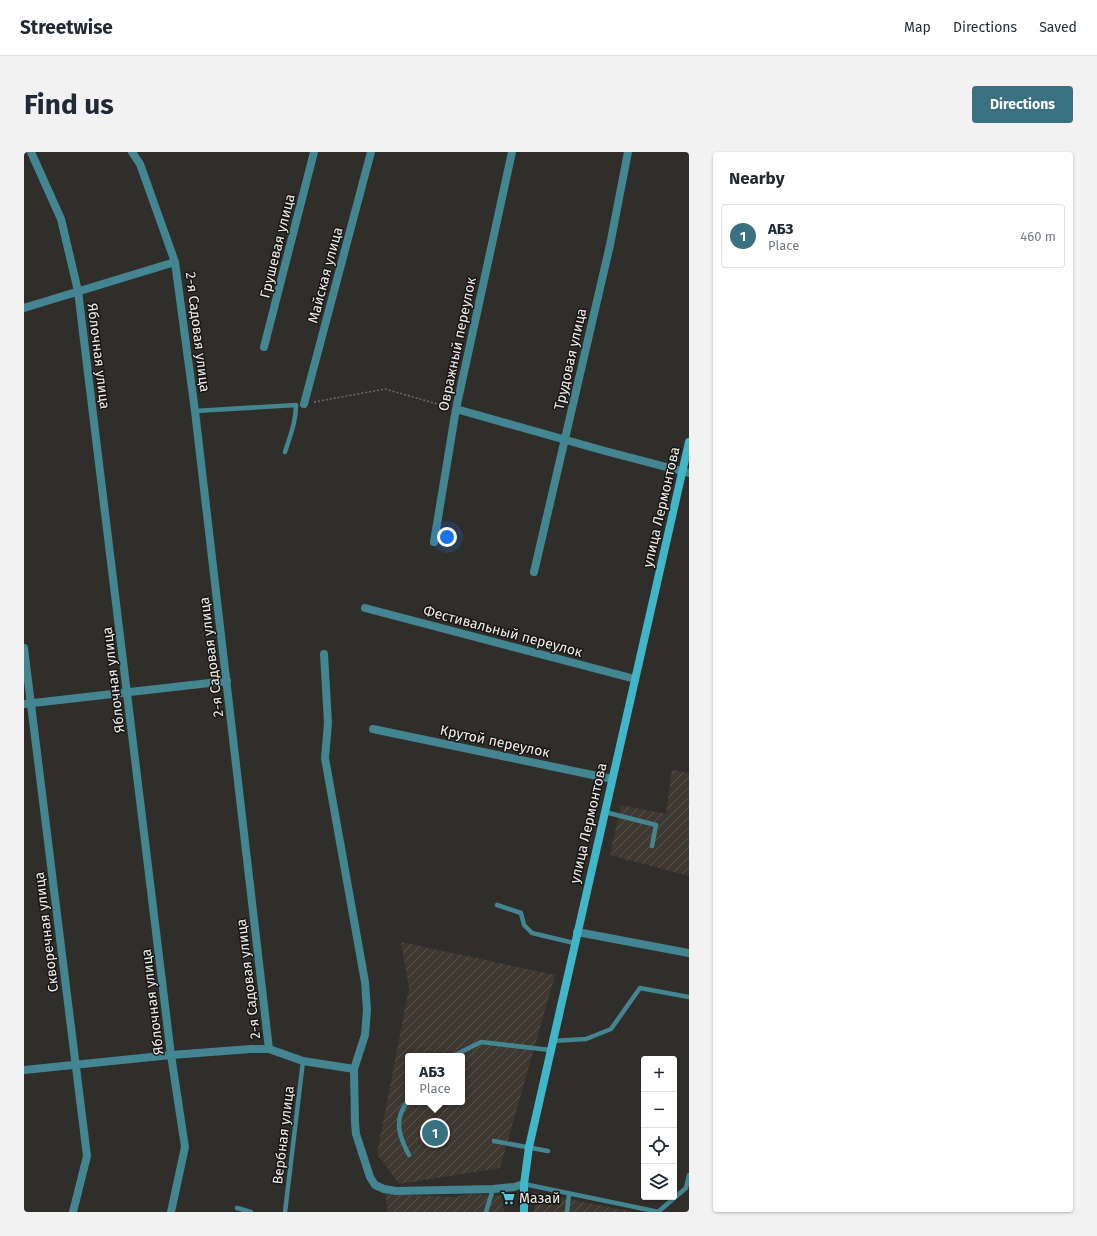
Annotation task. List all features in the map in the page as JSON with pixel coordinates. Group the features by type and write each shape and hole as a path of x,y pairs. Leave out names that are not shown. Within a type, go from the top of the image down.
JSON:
{"street":[{"name":"Яблочная улица","path":"31,152 61,219 78,291 171,1055 185,1147 171,1212"},
{"name":"2-я Садовая улица","path":"132,152 140,164 175,262 195,411 269,1050"},
{"name":"Грушевая улица","path":"264,347 314,152"},
{"name":"Майская улица","path":"304,404 371,152"},
{"name":"Овражный переулок","path":"434,542 456,409 512,152"},
{"name":"Трудовая улица","path":"534,572 610,245 628,152"},
{"path":"24,308 175,262"},
{"path":"456,409 686,473"},
{"name":"улица Лермонтова","path":"524,1212 524,1184 528,1147 635,679 686,473 689,442"},
{"name":"Фестивальный переулок","path":"365,608 635,679"},
{"name":"Скворечная улица","path":"24,648 27,704 87,1156 73,1212"},
{"path":"324,654 328,723 325,758 365,982 367,1010 365,1035 354,1069 354,1123 356,1134 370,1177 376,1185 384,1189 396,1190 493,1189 514,1187 524,1184"},
{"path":"27,704 226,681"},
{"name":"Крутой переулок","path":"373,729 612,779"},
{"path":"577,932 689,953"},
{"path":"24,1070 171,1055 252,1049 269,1050 303,1062 354,1069"}],"lane":[{"path":"195,411 296,405 296,416 293,430 285,452"},
{"path":"604,812 656,826 652,846"},
{"path":"497,905 521,913 524,925 532,932 574,943"},
{"path":"552,1041 586,1039 611,1029 640,988 689,997"},
{"path":"459,1053 480,1042 550,1050"},
{"name":"Вербная улица","path":"285,1212 303,1062"},
{"path":"406,1105 399,1118 400,1137 409,1155"},
{"path":"494,1141 548,1151"},
{"path":"524,1184 659,1212 686,1188 689,1175"},
{"path":"486,1212 493,1189"},
{"path":"566,1212 569,1194"},
{"path":"237,1208 251,1212"}],"path":[{"path":"304,404 385,389 456,409"}],"shaded area":[{"path":"672,770 689,773 689,876 610,855 621,805 666,814"},
{"path":"401,942 555,975 500,1168 399,1184 377,1154 409,988"},
{"path":"534,1192 633,1212 534,1212"},
{"path":"385,1194 455,1197 468,1194 501,1195 504,1212 388,1212"}],"place":[{"name":"АБЗ","path":"435,1133"},
{"name":"Мазай","path":"508,1198"}]}
